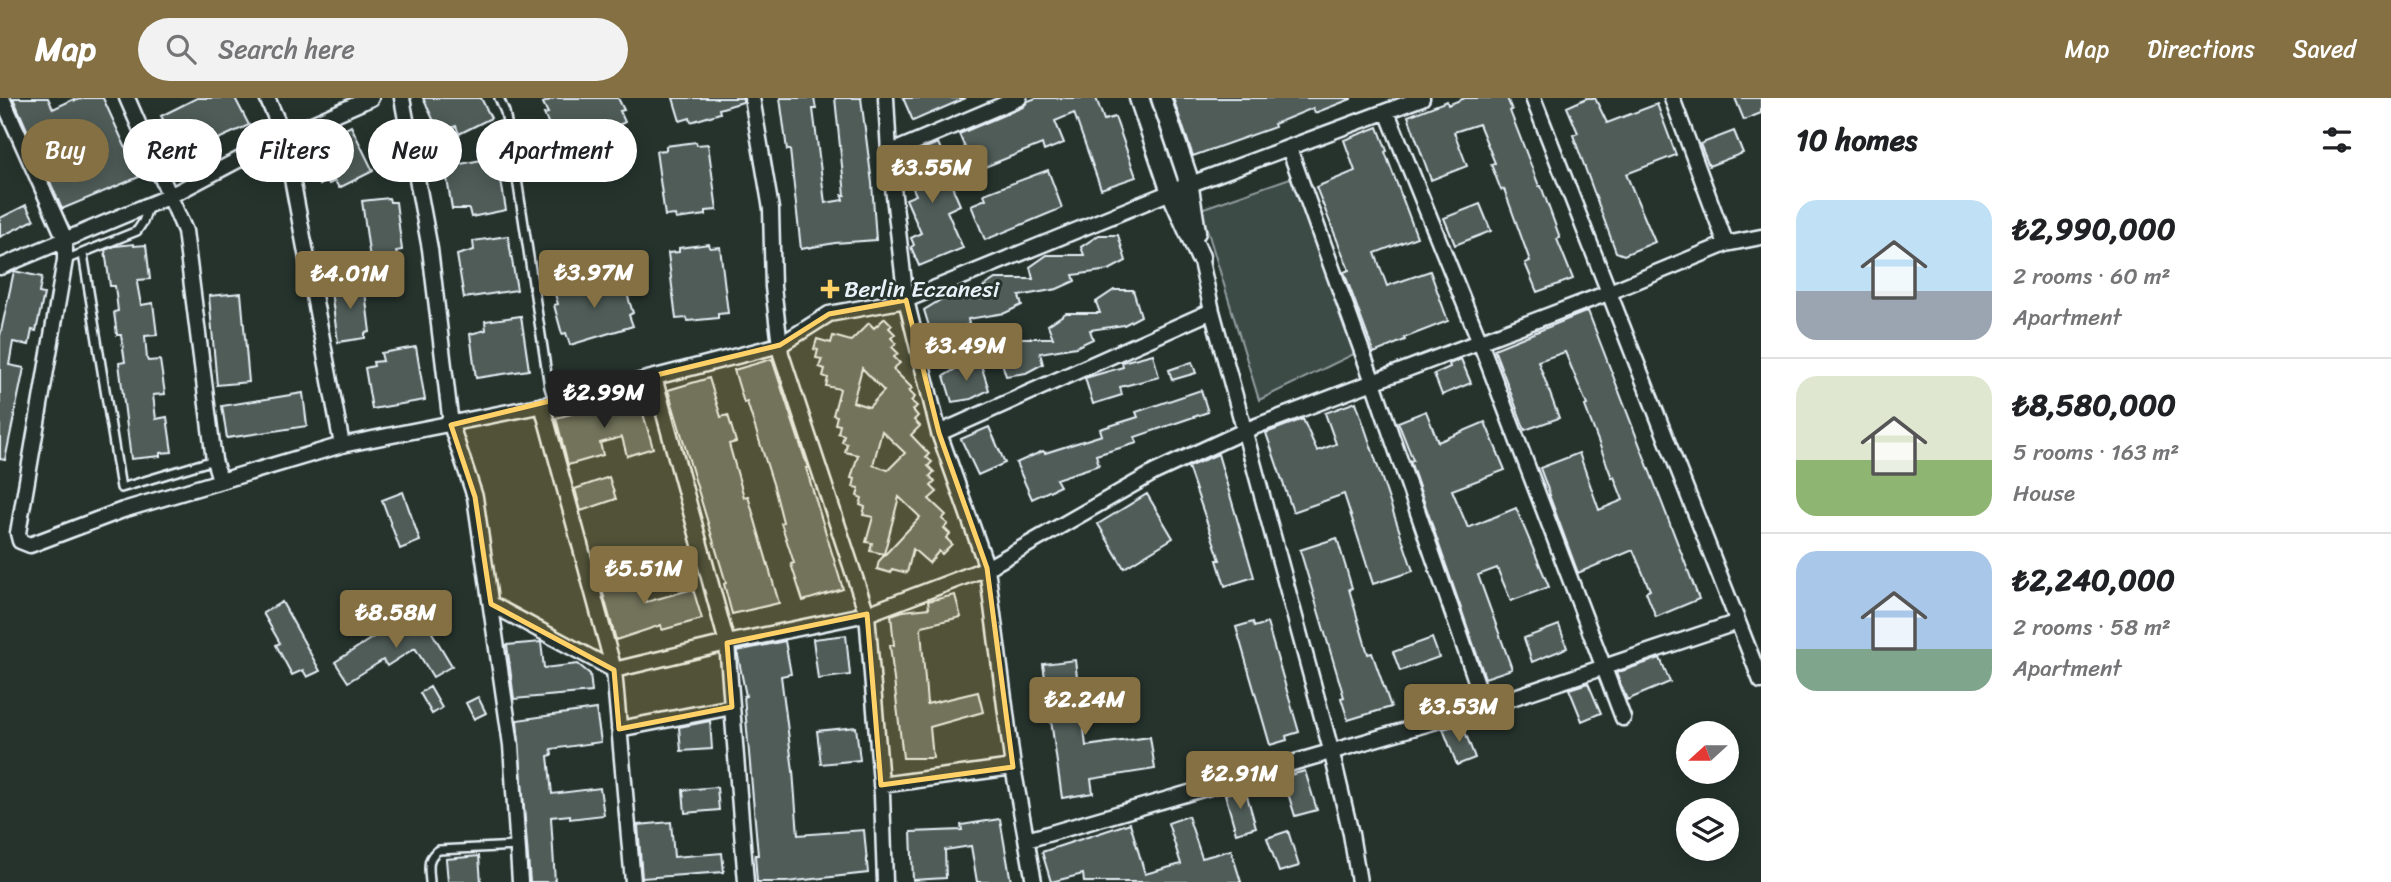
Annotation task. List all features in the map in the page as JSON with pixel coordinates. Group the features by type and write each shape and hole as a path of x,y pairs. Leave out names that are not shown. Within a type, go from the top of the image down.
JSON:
{"street":[{"path":"2,98 65,239 65,260 19,533 20,541 30,545 123,510 342,446 548,404 780,345 829,314 906,300 1180,188 1422,98"},
{"path":"127,98 185,231 214,460 220,480"},
{"path":"267,98 276,119"},
{"path":"323,119 371,98"},
{"path":"402,98 430,249 451,425 475,497 511,745 520,882"},
{"path":"752,98 771,209 773,287 780,345 867,614 886,882"},
{"path":"886,98 889,153 906,300 939,433 987,568 1013,767 1034,882"},
{"path":"889,153 1019,98"},
{"path":"1139,98 1180,188"},
{"path":"1161,98 1180,188 1212,311 1331,750 1350,834 1354,881"},
{"path":"1534,98 1761,681"},
{"path":"1672,98 1726,244"},
{"path":"1387,112 1479,342 1623,718"},
{"path":"1289,148 1485,707"},
{"path":"0,267 170,196 236,161"},
{"path":"293,182 342,446"},
{"path":"491,604 614,670 867,614 987,568 1155,472 1246,430 1609,292 1726,244 1761,237"},
{"path":"939,433 1212,311"},
{"path":"654,377 727,643 747,882"},
{"path":"548,404 614,670 632,882"},
{"path":"1027,840 1485,707 1738,622"},
{"path":"619,729 732,707"},
{"path":"881,785 1013,767"}],"lane":[{"path":"499,98 505,112 515,166 549,387 548,404"},
{"path":"65,260 137,231 149,204"},
{"path":"83,254 121,488 214,460"},
{"path":"430,882 429,861 439,850 518,846"}],"highlighted area":[{"path":"906,300 939,433 987,568 1013,767 881,785 867,614 727,643 732,707 619,729 614,670 491,604 475,497 451,425 780,345 829,314"}],"shaded area":[{"path":"1293,177 1358,352 1259,400 1201,209"}],"building":[{"path":"13,98 48,98 53,109 74,99 103,98 123,142 123,182 127,182 62,209 50,182 109,182 109,119 22,119"},
{"path":"197,98 235,98 246,119 236,119 236,131 222,137 222,119 163,119 161,116"},
{"path":"423,98 481,98 491,118 476,119 476,126 462,132 462,119 433,119"},
{"path":"554,98 618,98 624,110 620,111 624,119 546,119 544,114 548,113 543,103"},
{"path":"673,98 743,98 743,102 691,122 690,118 680,121"},
{"path":"780,98 814,98 816,109 813,109 825,203 843,200 842,195 845,195 835,98 861,98 876,240 801,249 790,150 787,150"},
{"path":"903,98 966,98 913,121"},
{"path":"1036,98 1096,98 1104,120 1115,117 1136,177 1101,189 1074,113 1055,121 1064,143 1044,151 1042,144 975,171 959,134 1023,107"},
{"path":"1173,98 1351,99 1315,113 1313,108 1274,124 1275,127 1193,156"},
{"path":"1465,98 1507,98 1573,279 1537,292 1525,263 1530,261 1504,189 1501,190 1491,164 1495,163 1479,124 1454,132 1467,166 1431,180 1408,116 1447,101 1448,105"},
{"path":"1587,98 1595,98 1607,123 1657,104 1676,155 1626,174 1655,242 1624,255 1616,252 1573,135 1578,133 1567,107"},
{"path":"1735,98 1761,98 1761,113 1744,120"},
{"path":"1378,127 1417,237 1375,253 1387,286 1430,271 1448,321 1374,353 1344,272 1349,270 1316,187 1355,171 1344,140"},
{"path":"1734,131 1743,153 1709,166 1700,144"},
{"path":"354,132 368,161 368,174 354,180"},
{"path":"696,142 697,145 708,144 717,210 706,211 706,215 676,219 675,215 665,216 656,151 666,150 666,146"},
{"path":"938,143 950,170 946,172 960,205 947,211 963,248 919,266 911,247 914,245 911,238 921,233 906,199 916,195 908,177 911,176 906,156"},
{"path":"476,161 476,182 501,182 506,210 471,217 469,209 452,209 448,182 462,182 462,164"},
{"path":"1048,170 1062,208 985,240 971,205 986,199 984,194"},
{"path":"336,182 351,182 339,188"},
{"path":"389,198 390,202 396,202 402,250 396,251 397,256 370,259 362,201"},
{"path":"1480,204 1491,231 1455,245 1444,218"},
{"path":"26,205 34,220 0,237 0,218"},
{"path":"1099,235 1118,235 1126,261 1109,270 1073,275 1075,281 1057,289 1019,296 1022,305 1005,313 968,319 969,324 952,333 932,336 924,310 942,299 980,299 977,291 995,279 1033,279 1030,267 1047,255 1084,255 1081,247"},
{"path":"508,236 517,290 464,298 457,255 474,250 473,241"},
{"path":"134,244 146,245 150,279 138,280 137,283 141,305 153,303 157,335 145,336 147,359 160,360 165,394 153,395 156,419 167,417 172,452 131,459 119,363 125,362 121,335 117,335 115,286 110,286 105,250"},
{"path":"709,244 710,248 720,247 728,313 718,314 718,318 688,321 687,318 676,319 668,253 679,252 679,248"},
{"path":"14,271 42,277 39,293 44,294 36,331 32,330 29,345 13,342 9,365 24,368 5,460 0,459 0,336"},
{"path":"618,275 621,285 624,284 633,313 629,315 633,326 570,345 566,333 562,334 554,305 558,304 555,294"},
{"path":"358,280 358,285 364,284 370,332 365,333 365,338 338,342 330,284"},
{"path":"1114,290 1133,290 1141,316 1124,325 1090,330 1093,339 1076,347 1040,353 1043,364 1026,373 1006,376 998,350 1016,338 1053,338 1048,325 1066,313 1100,313 1096,302"},
{"path":"241,293 249,382 217,385 209,296"},
{"path":"1588,311 1699,599 1656,617 1646,592 1650,590 1633,550 1578,573 1549,495 1540,468 1579,453 1599,510 1623,500 1614,477 1612,478 1565,352 1538,361 1559,418 1525,430 1494,349"},
{"path":"521,316 529,370 476,378 470,334 486,330 485,321"},
{"path":"885,318 892,325 889,328 895,334 891,338 896,343 892,347 898,353 894,357 900,363 893,369 912,388 909,391 915,397 911,401 917,406 913,410 918,416 914,420 920,426 911,435 929,454 926,457 932,462 928,466 934,472 930,476 935,482 931,486 937,492 929,499 946,515 942,519 948,524 944,528 950,534 946,538 952,544 942,554 939,551 929,563 913,549 907,573 892,569 891,573 877,569 879,561 920,517 899,497 884,554 870,551 872,543 866,542 873,517 863,515 865,507 860,505 862,498 857,496 859,488 853,487 855,479 851,478 858,455 845,452 847,444 842,442 844,435 838,433 840,425 835,424 837,416 833,415 840,389 826,386 828,378 823,376 825,369 819,367 822,359 816,358 818,350 814,349 817,339 831,343 833,336 851,341 869,323 874,328","holes":["862,368 884,391 869,407 853,402","882,431 905,453 888,470 873,465"]},
{"path":"416,347 425,400 372,409 365,368 374,366 373,362 383,361 381,353"},
{"path":"1153,354 1159,377 1120,387 1122,395 1093,404 1085,378 1123,367 1122,362"},
{"path":"772,359 808,468 843,589 803,601 791,564 794,563 781,523 783,522 774,487 734,370"},
{"path":"1461,359 1471,383 1442,395 1434,374"},
{"path":"1192,362 1196,373 1172,380 1169,370"},
{"path":"962,365 981,365 989,390 971,399 952,402 944,376"},
{"path":"709,378 721,417 728,415 736,442 729,444 744,497 748,496 779,603 732,614 724,584 726,583 668,390"},
{"path":"1201,390 1208,412 1135,437 1137,443 1096,455 1099,465 1056,479 1060,486 1032,499 1016,463 1043,451 1045,453 1102,435 1100,429 1138,417 1136,412"},
{"path":"303,393 307,426 227,438 222,406"},
{"path":"638,396 653,448 627,456 622,437 600,443 603,455 568,465 556,418"},
{"path":"1356,402 1413,571 1373,584 1344,494 1293,512 1266,433 1303,419 1317,451 1336,444 1325,413"},
{"path":"1426,411 1438,442 1485,422 1505,470 1452,490 1468,528 1516,508 1549,587 1511,601 1497,568 1478,575 1512,669 1485,678 1398,422"},
{"path":"989,427 1005,463 978,475 961,439"},
{"path":"1218,454 1254,577 1225,586 1217,560 1220,560 1188,467"},
{"path":"609,477 616,499 581,511 575,489"},
{"path":"403,492 420,541 400,549 382,500"},
{"path":"1147,494 1173,538 1124,568 1098,524"},
{"path":"1337,538 1368,654 1372,653 1391,707 1348,720 1341,698 1344,697 1300,550"},
{"path":"636,568 646,602 693,589 702,619 662,630 661,625 616,640 599,579"},
{"path":"955,595 961,617 922,626 927,704 978,692 983,712 930,727 933,758 903,758 890,645 894,645 891,615 929,608 928,601"},
{"path":"282,602 320,671 307,677 303,670 292,675 276,645 280,643 263,613"},
{"path":"422,616 452,666 433,677 415,648 387,666 383,660 348,682 335,662 392,625 396,631"},
{"path":"1253,622 1254,627 1267,623 1299,732 1286,736 1287,740 1270,745 1236,627"},
{"path":"1559,625 1567,648 1532,662 1524,638"},
{"path":"846,635 850,675 818,679 813,639"},
{"path":"1432,638 1439,657 1400,671 1393,652"},
{"path":"785,641 791,674 781,676 798,835 864,830 868,873 786,882 757,882 755,855 758,855 746,696 737,651"},
{"path":"541,642 544,668 578,664 590,674 592,692 514,699 507,645"},
{"path":"1660,658 1670,682 1627,700 1616,673"},
{"path":"1075,660 1079,694 1088,692 1092,719 1083,720 1086,746 1150,737 1155,769 1091,779 1093,793 1062,798 1043,664"},
{"path":"1588,683 1601,713 1582,721 1569,689"},
{"path":"430,687 442,708 432,714 420,693"},
{"path":"478,697 486,713 474,719 466,703"},
{"path":"596,709 601,742 551,749 552,755 548,756 552,794 600,788 604,815 570,819 570,815 551,817 555,882 530,882 517,720"},
{"path":"710,721 712,749 681,751 679,727"},
{"path":"1462,724 1475,758 1457,765 1443,729"},
{"path":"856,727 860,760 821,764 817,731"},
{"path":"1305,771 1317,810 1295,816 1283,777"},
{"path":"717,787 719,810 685,813 683,790"},
{"path":"1245,789 1256,827 1236,833 1225,794"},
{"path":"1188,816 1202,858 1231,850 1241,882 1084,882 1083,874 1051,882 1042,852 1130,823 1145,874 1181,864 1168,823"},
{"path":"1000,819 1011,882 977,882 971,846 945,850 946,878 913,880 911,832 962,830 961,825"},
{"path":"671,822 674,857 722,853 724,872 642,878 638,825"},
{"path":"1288,831 1299,866 1279,872 1267,838"},
{"path":"479,856 481,882 448,882 446,859"}],"place":[{"name":"Berlin Eczanesi","path":"830,289"}]}
